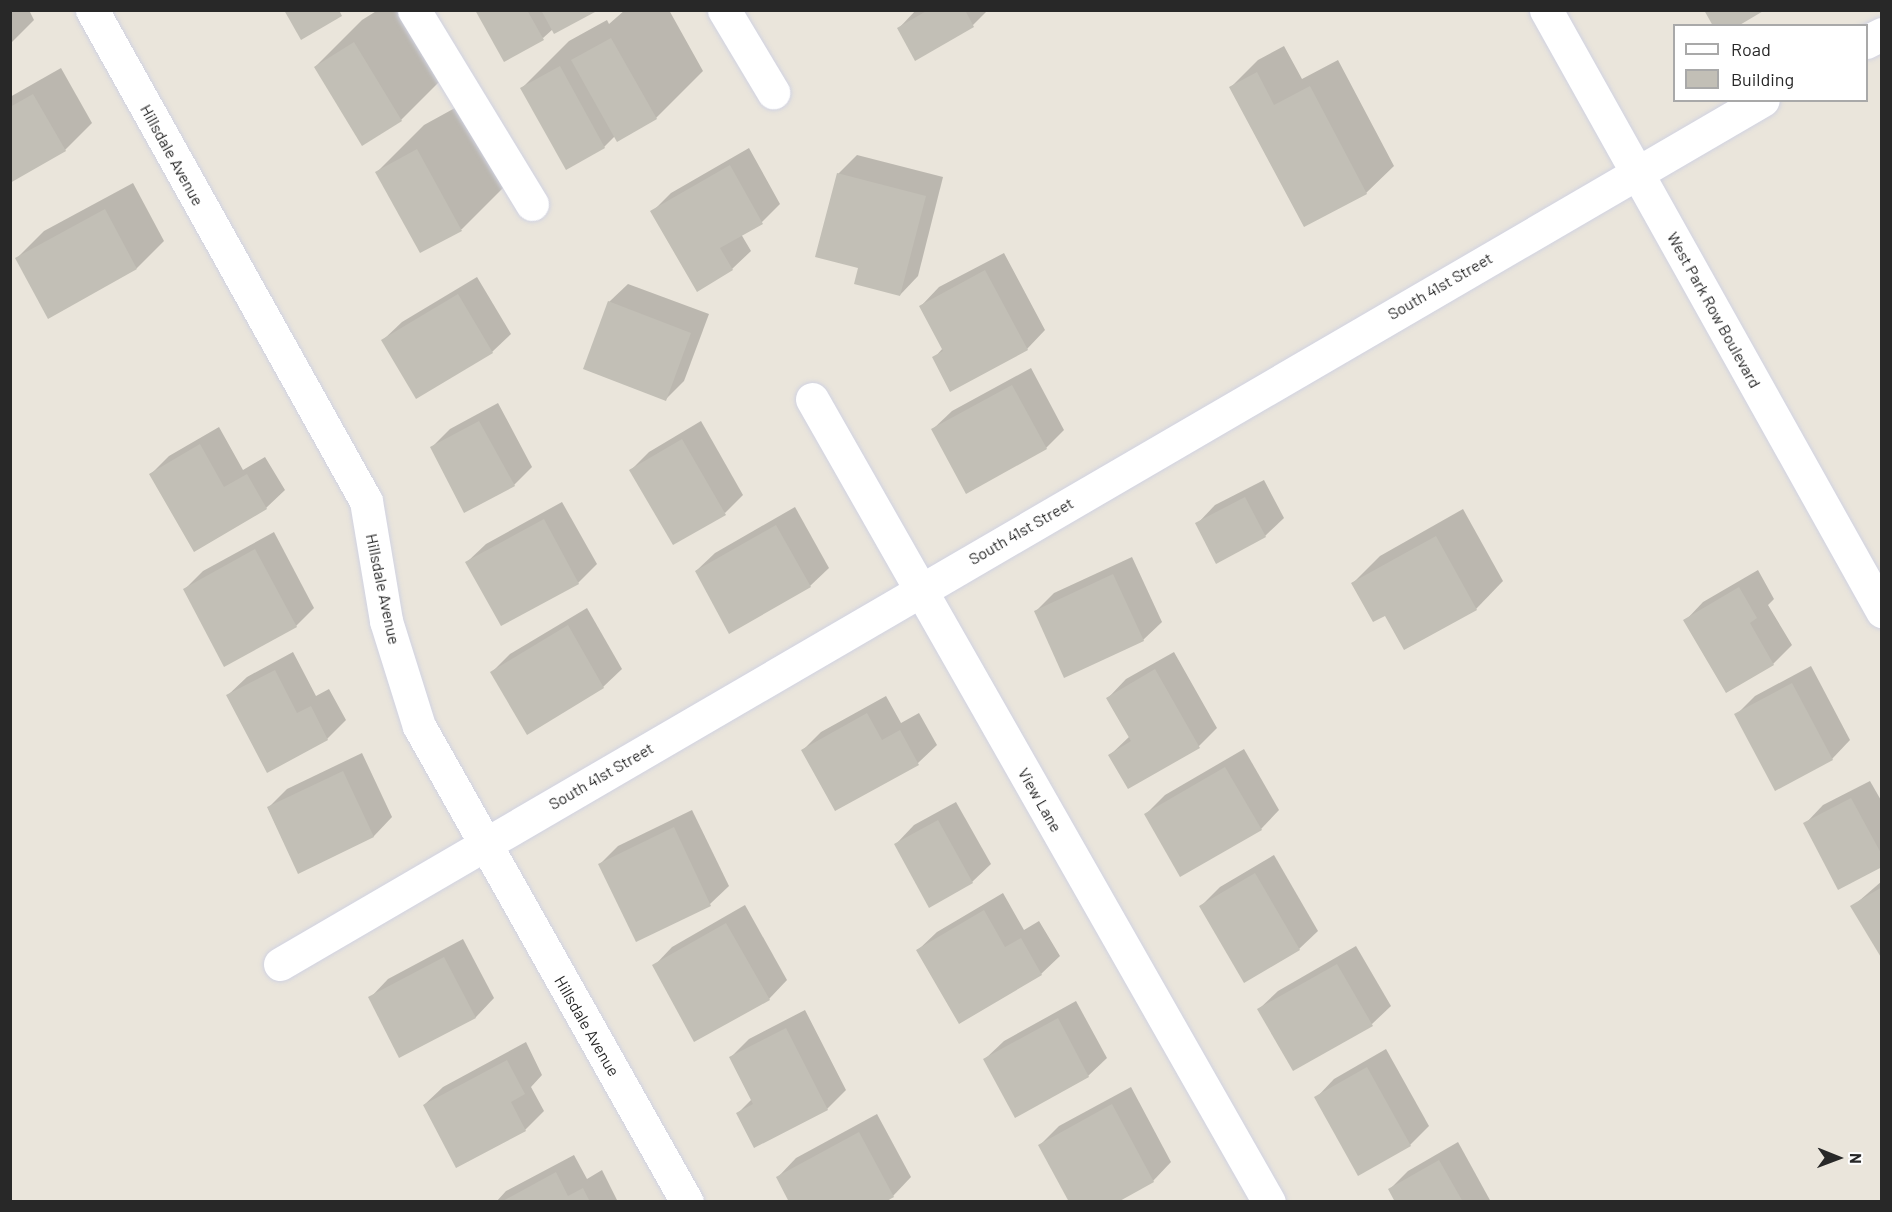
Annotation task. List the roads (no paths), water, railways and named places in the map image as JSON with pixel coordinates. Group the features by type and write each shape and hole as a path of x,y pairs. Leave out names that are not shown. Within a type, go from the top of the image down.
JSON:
{"street":[{"name":"Hillsdale Avenue","path":"92,10 366,501 386,621 419,726 687,1202"},
{"path":"414,10 532,204"},
{"path":"724,10 773,92"},
{"name":"West Park Row Boulevard","path":"1546,10 1881,611"},
{"name":"South 41st Street","path":"280,964 1637,171 1759,102"},
{"name":"View Lane","path":"812,399 1269,1202"}]}
